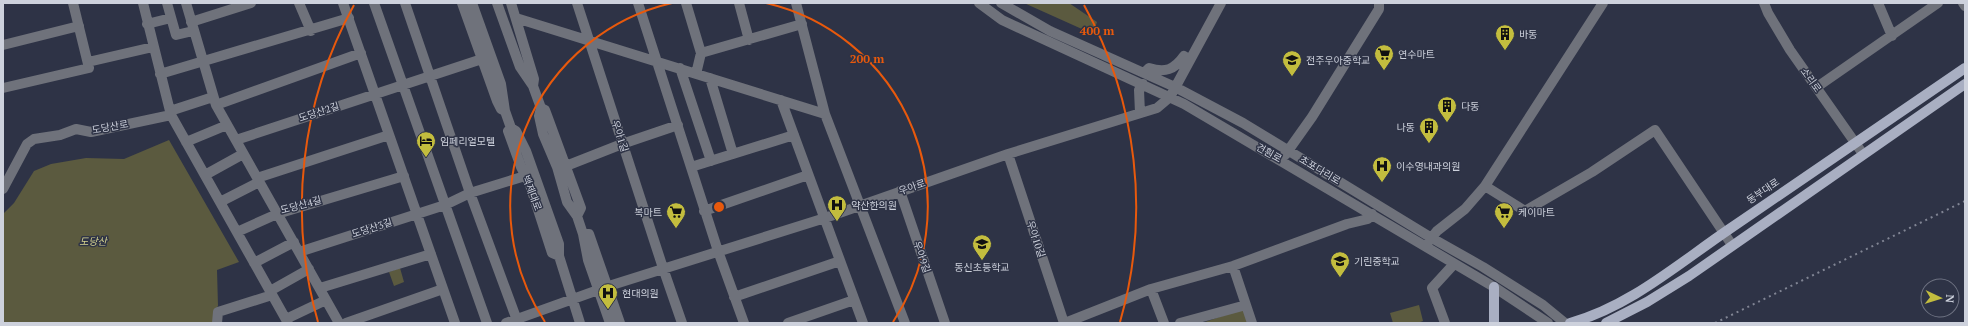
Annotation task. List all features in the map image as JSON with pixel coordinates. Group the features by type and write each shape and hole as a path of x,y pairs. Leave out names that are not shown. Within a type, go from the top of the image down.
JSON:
{"main road":[{"name":"동부대로","path":"1570,323 1590,317 1662,277 1724,232 1965,68"},
{"path":"1607,323 1647,302 1965,84"},
{"path":"1494,287 1494,323"}],"street":[{"path":"3,88 45,80 89,68 74,3"},
{"path":"142,3 171,113 287,321 326,300"},
{"path":"167,3 176,35 192,26 251,3"},
{"path":"186,3 202,62 215,101 361,53"},
{"path":"298,3 312,31"},
{"path":"343,3 455,323"},
{"path":"374,3 487,323"},
{"path":"405,3 470,193 518,321"},
{"name":"백제대로","path":"462,3 500,109 506,111"},
{"name":"백제대로","path":"472,3 501,84 511,128 516,132 526,151 559,244 559,256 580,323"},
{"path":"497,3 520,67 533,86 541,108 545,110 581,208 577,216"},
{"path":"511,3 534,79 533,86"},
{"name":"우아1길","path":"577,3 622,144 682,323"},
{"path":"638,3 678,125 704,211 744,323"},
{"path":"686,3 702,53 696,74"},
{"path":"739,3 749,40"},
{"path":"796,3 825,114 861,204 905,323"},
{"name":"견훤로","path":"979,3 1002,20 1170,97 1282,160 1372,214 1428,242 1454,264 1494,287 1548,323"},
{"name":"초포다리로","path":"1001,3 1050,31 1175,86 1243,123 1288,150 1428,242 1484,267 1543,305 1565,323"},
{"path":"1170,97 1189,59 1221,3"},
{"path":"1282,160 1312,117 1375,16 1379,9 1379,3"},
{"path":"1428,242 1465,209 1485,186 1603,3"},
{"name":"소리로","path":"1764,3 1768,13 1790,50 1863,154"},
{"path":"1878,3 1892,36"},
{"path":"1817,87 1938,3"},
{"path":"147,24 171,18"},
{"path":"160,74 312,31 348,18"},
{"path":"516,18 657,60 696,74 825,114"},
{"path":"702,53 802,24"},
{"path":"3,44 79,26"},
{"path":"88,62 153,47"},
{"path":"1144,73 1149,68 1163,71 1177,66 1184,56 1189,59"},
{"name":"도당산2길","path":"236,140 482,59"},
{"path":"680,68 711,161"},
{"path":"710,78 733,154"},
{"path":"1140,113 1139,90 1143,84"},
{"name":"우아로","path":"573,300 602,288 663,268 825,218 861,204 1008,154 1157,108 1170,97"},
{"path":"781,100 863,323"},
{"name":"도당산로","path":"3,189 26,144 34,139 60,135 76,129 91,132 215,101"},
{"name":"도당산4길","path":"215,101 277,214 404,176"},
{"path":"541,108 539,116 543,134 557,167 567,202 577,216 583,234 588,234 592,240 610,323"},
{"path":"186,142 227,125"},
{"path":"566,166 622,144 678,125"},
{"name":"백제대로","path":"511,128 508,131 525,176 530,185 552,253 559,256"},
{"path":"1485,186 1525,211 1592,172 1654,130 1732,245"},
{"path":"220,202 258,180 389,134"},
{"path":"691,167 794,135"},
{"path":"205,175 243,154"},
{"name":"우아10길","path":"1008,154 1064,323 1151,289 1232,266 1347,224 1368,219 1372,214"},
{"path":"704,211 808,175"},
{"name":"도당산3길","path":"299,252 445,205 470,193 525,176"},
{"name":"우아9길","path":"900,191 945,323"},
{"path":"1347,224 1351,218 1355,204"},
{"path":"237,232 277,214 339,323"},
{"path":"254,263 294,242"},
{"path":"320,288 431,254"},
{"path":"734,297 840,261"},
{"path":"1445,323 1432,288 1454,264"},
{"path":"1232,266 1252,323"},
{"path":"217,323 218,312 271,293 309,269"},
{"path":"602,288 620,323"},
{"path":"346,323 443,289"},
{"path":"1151,289 1164,323"},
{"path":"506,323 518,321 573,300"},
{"path":"788,323 854,300"},
{"path":"1180,323 1246,305"}],"green space":[{"path":"1024,3 1069,3 1097,22 1093,34"},
{"name":"도당산","path":"169,140 239,262 217,270 218,306 214,311 214,323 3,323 3,214 14,203 34,171 51,164 86,158 124,159"},
{"path":"400,268 404,282 394,286 389,272"},
{"path":"1419,305 1423,321 1417,323 1393,323 1390,313"},
{"path":"1245,308 1250,323 1205,322"}],"railway":[{"path":"1715,323 1965,201"}],"place":[{"name":"바동","path":"1505,51"},
{"name":"연수마트","path":"1384,71"},
{"name":"전주우아중학교","path":"1292,77"},
{"name":"다동","path":"1447,123"},
{"name":"나동","path":"1429,144"},
{"name":"임페리얼모텔","path":"426,158"},
{"name":"이수영내과의원","path":"1382,183"},
{"name":"약산한의원","path":"837,222"},
{"name":"복마트","path":"676,229"},
{"name":"케이마트","path":"1504,229"},
{"name":"동신초등학교","path":"982,261"},
{"name":"기린중학교","path":"1340,278"},
{"name":"현대의원","path":"608,310"}]}
